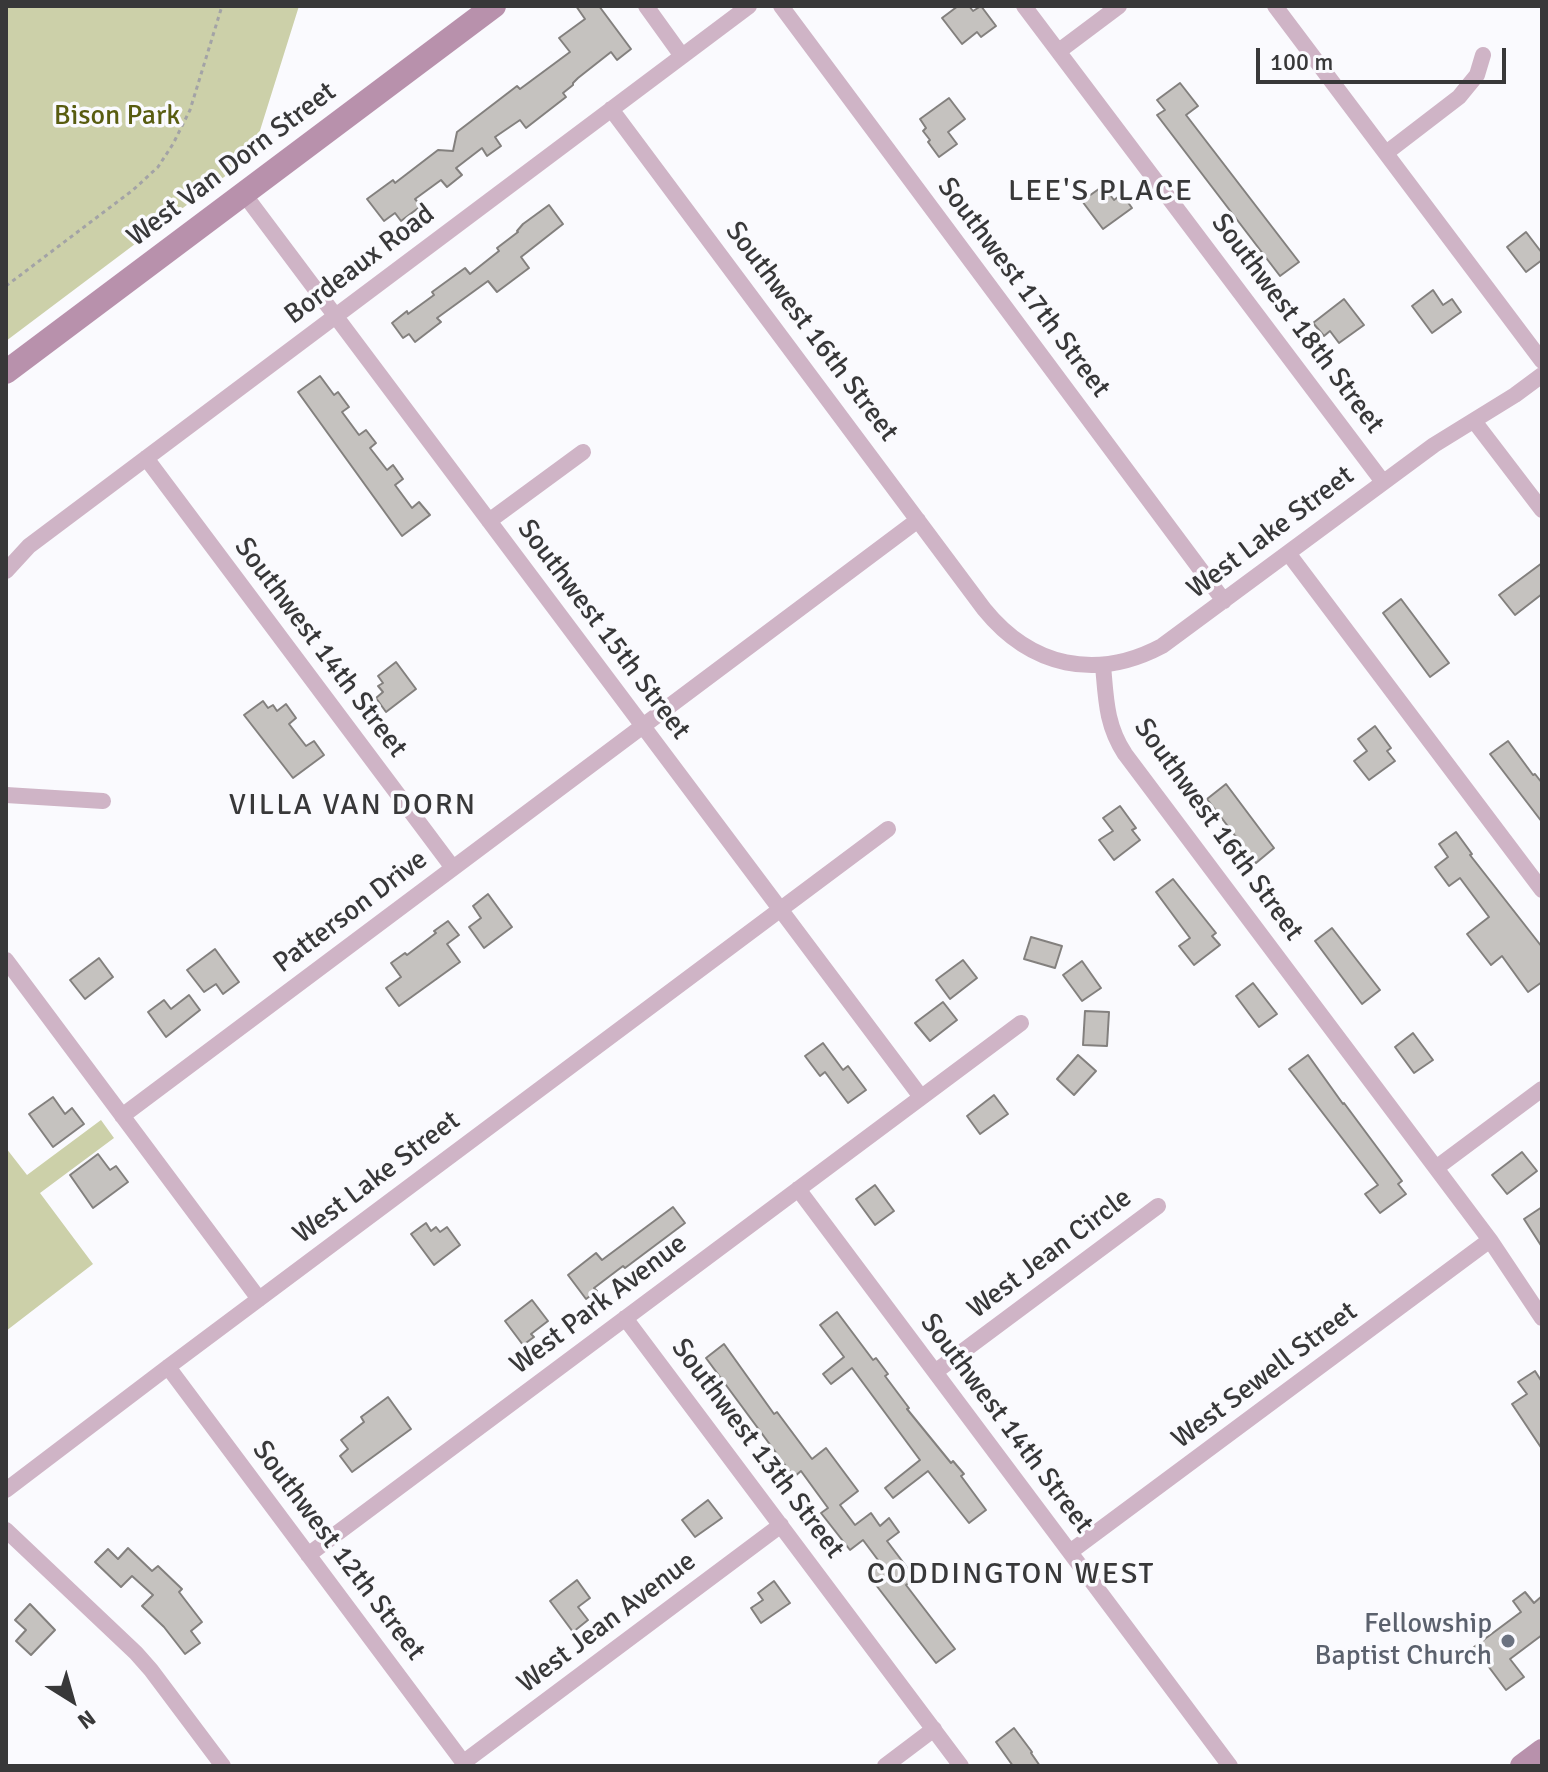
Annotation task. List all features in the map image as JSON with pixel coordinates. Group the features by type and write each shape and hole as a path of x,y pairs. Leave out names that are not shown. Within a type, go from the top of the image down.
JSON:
{"main road":[{"name":"West Van Dorn Street","path":"6,372 494,6"},
{"path":"1522,1766 1542,1751"}],"street":[{"path":"646,6 682,56"},
{"name":"Bordeaux Road","path":"6,571 29,546 749,6"},
{"name":"Southwest 17th Street","path":"781,6 1224,601"},
{"name":"Southwest 18th Street","path":"1024,6 1383,482"},
{"path":"1059,51 1119,6"},
{"path":"1275,6 1542,361"},
{"path":"1386,153 1459,97 1477,75 1483,55"},
{"name":"Southwest 16th Street","path":"611,109 994,621 1030,650 1051,659 1073,664 1103,665 1108,715 1125,754 1490,1240 1542,1318"},
{"name":"Southwest 15th Street","path":"244,194 921,1097"},
{"name":"West Lake Street","path":"1103,665 1127,661 1162,646 1434,445 1542,375"},
{"path":"1474,421 1542,510"},
{"path":"489,521 583,452"},
{"name":"Southwest 14th Street","path":"146,458 453,868"},
{"name":"Patterson Drive","path":"122,1116 918,520"},
{"path":"1288,553 1542,890"},
{"path":"6,795 103,801"},
{"name":"West Lake Street","path":"6,1490 888,829"},
{"path":"8,965 259,1299"},
{"name":"West Park Avenue","path":"308,1555 1021,1023"},
{"path":"1436,1168 1542,1089"},
{"name":"Southwest 14th Street","path":"798,1189 1230,1766"},
{"name":"West Jean Circle","path":"935,1372 1158,1206"},
{"name":"West Sewell Street","path":"1070,1552 1490,1240"},
{"name":"Southwest 13th Street","path":"625,1318 961,1766"},
{"name":"Southwest 12th Street","path":"168,1367 465,1764"},
{"name":"West Jean Avenue","path":"465,1764 781,1525"},
{"path":"6,1530 136,1653 223,1766"},
{"path":"885,1766 934,1729"}],"path":[{"path":"6,286 133,190 158,167 190,110 222,6"}],"green space":[{"name":"Bison Park","path":"6,6 299,6 252,156 6,341"},
{"path":"101,1120 114,1138 40,1193 93,1264 6,1331 6,1148 27,1175"}],"building":[{"path":"576,6 599,6 631,49 617,60 611,52 563,93 566,97 526,128 520,120 495,137 501,146 487,156 482,148 456,168 462,175 447,187 441,180 415,199 421,206 401,221 395,213 384,221 367,199 393,180 395,183 438,150 453,151 457,132 517,86 520,89 570,52 559,38 585,19"},
{"path":"958,6 969,6 973,11 981,6 996,26 981,37 977,32 962,44 942,18"},
{"path":"1180,83 1198,106 1186,115 1299,262 1280,276 1157,115 1165,110 1157,100"},
{"path":"949,98 965,119 948,132 957,144 939,157 928,142 930,140 923,131 926,128 920,119"},
{"path":"1103,186 1114,200 1122,194 1132,208 1103,229 1082,201"},
{"path":"549,205 563,224 521,257 529,268 497,292 488,281 437,318 441,322 415,342 409,334 403,338 392,323 434,295 432,292 465,268 470,274 499,251 497,248 518,232 523,224"},
{"path":"1526,232 1542,253 1542,260 1526,272 1507,247"},
{"path":"1433,290 1443,305 1452,299 1461,312 1432,333 1412,306"},
{"path":"1344,299 1364,325 1339,343 1330,331 1324,336 1313,323"},
{"path":"320,376 334,395 338,392 349,407 342,412 359,435 366,430 376,443 370,448 387,470 393,465 403,479 395,485 412,508 419,502 430,515 402,536 298,392"},
{"path":"1542,563 1542,594 1515,615 1499,595"},
{"path":"1401,599 1449,663 1430,677 1383,613"},
{"path":"396,662 416,689 386,712 376,698 383,692 378,686 383,683 378,676"},
{"path":"263,701 268,708 273,705 277,711 286,704 296,718 289,724 306,746 314,741 324,755 293,778 244,715"},
{"path":"1375,726 1391,748 1387,751 1395,761 1369,780 1354,761 1367,751 1358,739"},
{"path":"1508,741 1542,783 1542,822 1490,754"},
{"path":"1226,784 1274,848 1256,863 1207,799"},
{"path":"1120,806 1136,828 1132,830 1140,840 1114,860 1099,840 1113,831 1103,818"},
{"path":"1456,832 1470,855 1542,947 1542,982 1528,992 1502,956 1491,965 1467,934 1489,917 1460,878 1449,886 1435,867 1448,857 1439,844"},
{"path":"1173,879 1216,933 1212,936 1220,945 1194,965 1179,946 1190,938 1156,892"},
{"path":"488,894 512,927 484,948 469,927 481,918 473,906"},
{"path":"448,921 459,935 447,944 460,962 399,1006 386,988 401,977 391,963 405,953 407,955"},
{"path":"1332,928 1380,990 1362,1004 1315,941"},
{"path":"1031,937 1062,946 1055,968 1024,959"},
{"path":"215,949 239,982 223,994 216,984 204,992 187,970"},
{"path":"99,958 113,977 85,999 70,980"},
{"path":"963,960 977,978 950,999 936,980"},
{"path":"1082,961 1101,988 1082,1001 1063,975"},
{"path":"1253,983 1277,1014 1259,1027 1236,996"},
{"path":"189,995 200,1010 166,1037 148,1012 164,1000 171,1009"},
{"path":"943,1002 957,1020 930,1041 915,1023"},
{"path":"1085,1011 1109,1012 1107,1046 1083,1045"},
{"path":"1413,1033 1433,1060 1414,1073 1395,1047"},
{"path":"823,1043 843,1070 848,1066 866,1090 848,1103 825,1072 820,1076 805,1056"},
{"path":"1078,1055 1096,1071 1074,1095 1057,1079"},
{"path":"1308,1055 1402,1181 1398,1184 1406,1194 1380,1213 1365,1194 1378,1185 1289,1069"},
{"path":"994,1095 1008,1114 980,1134 967,1116"},
{"path":"53,1097 65,1114 72,1108 84,1124 53,1147 29,1114"},
{"path":"1522,1152 1537,1171 1507,1194 1492,1175"},
{"path":"98,1154 110,1170 116,1166 128,1182 93,1208 70,1175"},
{"path":"875,1185 894,1211 875,1225 856,1199"},
{"path":"673,1207 685,1223 594,1288 597,1291 586,1299 568,1275 596,1253 602,1260"},
{"path":"1542,1207 1542,1247 1524,1219"},
{"path":"426,1223 431,1231 436,1227 440,1232 447,1227 460,1245 434,1265 411,1234"},
{"path":"532,1300 548,1321 523,1345 505,1321"},
{"path":"837,1312 873,1360 876,1358 888,1374 885,1376 907,1409 951,1463 953,1461 964,1474 961,1476 986,1510 969,1523 928,1471 893,1498 885,1488 920,1460 852,1368 831,1384 823,1374 844,1357 820,1325"},
{"path":"724,1344 774,1414 777,1412 812,1459 826,1448 858,1491 840,1505 855,1525 871,1513 880,1526 889,1518 899,1532 887,1541 915,1578 906,1585 955,1649 936,1663 876,1585 879,1583 870,1572 881,1564 863,1540 850,1550 821,1513 828,1508 801,1471 794,1477 706,1358"},
{"path":"1535,1371 1542,1382 1542,1449 1512,1404 1527,1394 1518,1382"},
{"path":"388,1397 411,1429 352,1472 340,1456 348,1449 341,1440 364,1422 361,1417"},
{"path":"708,1500 722,1518 695,1537 682,1520"},
{"path":"128,1548 152,1571 158,1566 182,1589 179,1592 202,1622 191,1631 200,1643 185,1654 142,1606 153,1595 132,1576 121,1587 95,1562 108,1549 118,1559"},
{"path":"577,1580 590,1598 578,1607 588,1620 573,1632 550,1601"},
{"path":"774,1581 790,1603 761,1623 751,1608 763,1600 758,1593"},
{"name":"Fellowship Baptist Church","path":"1525,1592 1534,1603 1542,1596 1542,1635 1510,1659 1524,1677 1506,1690 1474,1647 1521,1612 1513,1601"},
{"path":"30,1604 55,1630 31,1655 16,1641 26,1630 15,1620"},
{"path":"1014,1728 1040,1766 1013,1766 996,1742"}],"place":[{"name":"Fellowship Baptist Church","path":"1508,1641"}],"district":[{"name":"LEE'S PLACE","path":"1101,192"},
{"name":"VILLA VAN DORN","path":"353,806"},
{"name":"CODDINGTON WEST","path":"1011,1575"}]}
